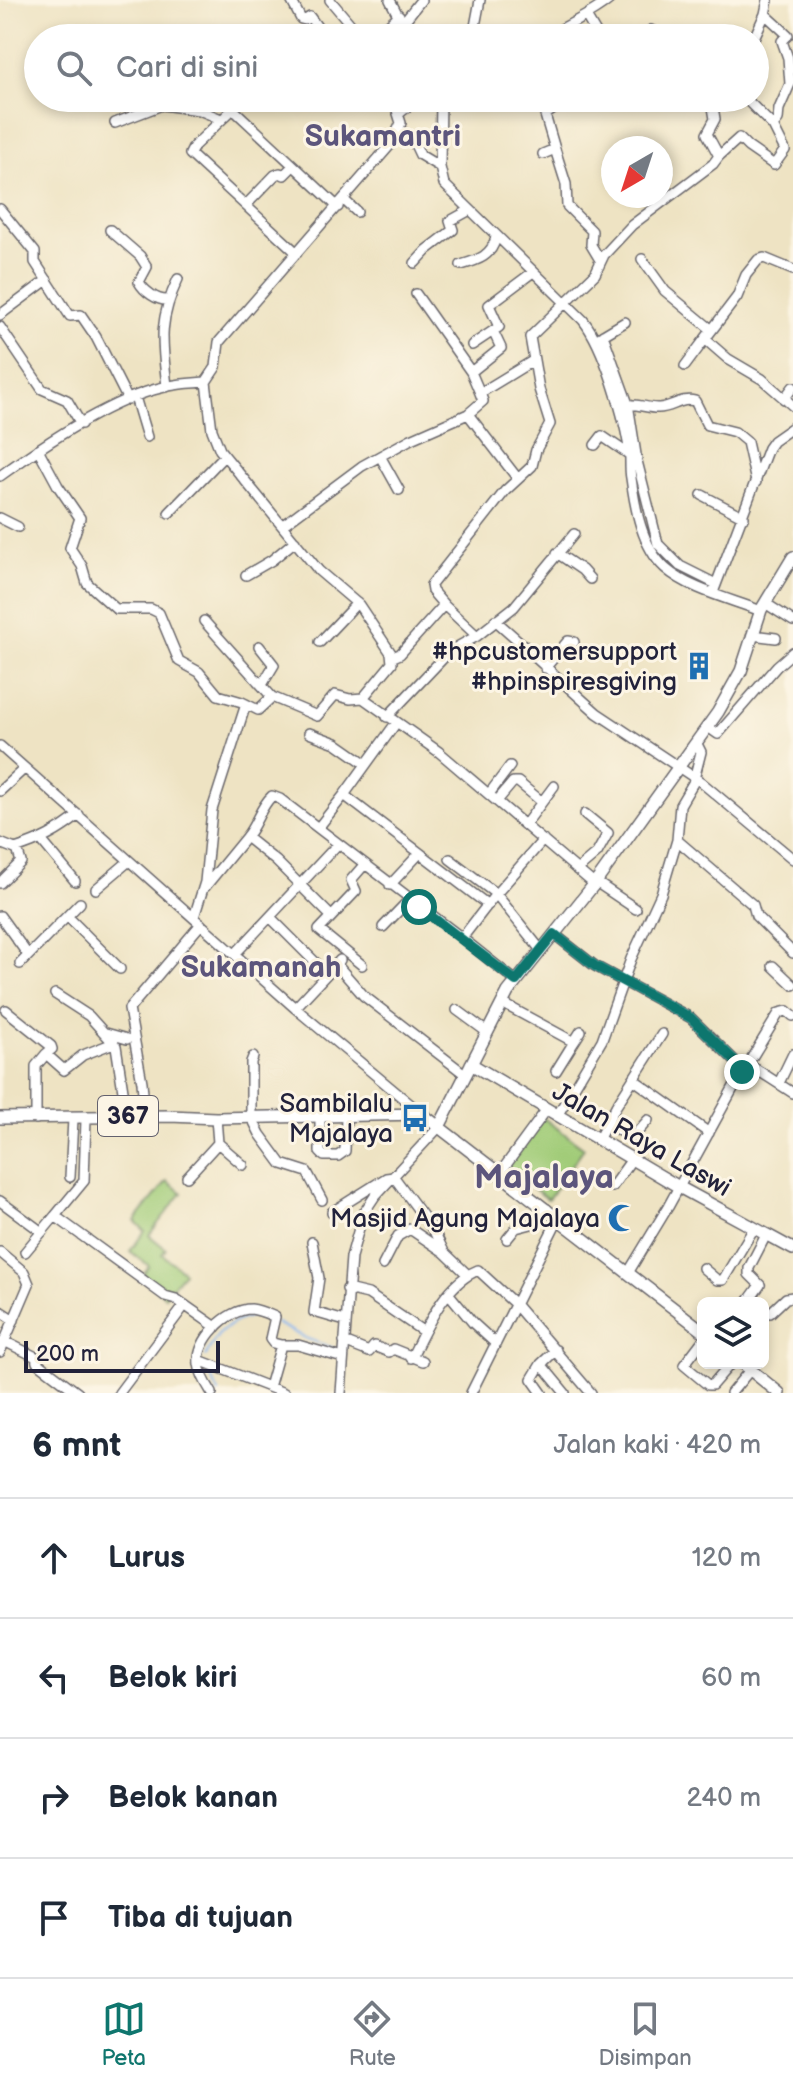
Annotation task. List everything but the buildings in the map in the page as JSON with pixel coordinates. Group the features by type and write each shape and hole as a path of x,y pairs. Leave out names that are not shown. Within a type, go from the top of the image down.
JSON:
{"main road":[{"path":"438,1126 469,1070 482,1029 502,1003 510,975 554,934 587,877 697,744 741,671 763,607 793,557"},
{"name":"Jalan Raya Laswi","path":"469,1070 552,1112 679,1187 793,1249"},
{"path":"424,1115 697,1326"},
{"name":"367","path":"0,1118 424,1115"},
{"path":"749,1369 771,1391"}],"street":[{"path":"291,0 301,19 310,17 315,24"},
{"path":"330,0 350,24"},
{"path":"390,0 400,20 399,24"},
{"path":"394,24 421,0"},
{"path":"475,24 480,0"},
{"path":"566,24 586,16 609,0"},
{"path":"760,24 768,0"},
{"path":"765,14 788,34 782,41 788,58 790,87 773,126"},
{"path":"586,16 591,24"},
{"path":"115,123 135,112"},
{"path":"204,112 221,119"},
{"path":"229,112 194,146 190,154 297,253"},
{"path":"236,112 292,167 341,204 357,212"},
{"path":"441,112 440,167 444,184 599,337 624,405 644,538 669,564 716,590 793,621"},
{"path":"544,112 566,184 567,206 593,234 591,245 600,260"},
{"path":"545,115 549,112"},
{"path":"714,112 715,119 707,134 719,156"},
{"path":"477,636 444,605 431,585 505,491 532,466 536,450 550,427 539,389 530,337 598,270 600,260 632,225 697,178 739,138 775,165 785,148 773,126 759,112"},
{"path":"363,698 392,663 393,657 357,603 319,571 224,456 212,430 206,382 216,367 217,349 223,336 385,152 399,130 400,113"},
{"path":"399,130 411,136 420,155 440,167"},
{"path":"543,154 555,149"},
{"path":"247,204 275,175 285,175 292,167"},
{"path":"0,209 35,252 35,262 70,317 81,315 90,327 132,399 147,437"},
{"path":"415,263 453,230 450,221 470,210"},
{"path":"110,230 140,256 147,267 139,282 142,288 160,300 168,300"},
{"path":"461,265 476,262 491,252 496,237"},
{"path":"685,366 737,297 746,275 758,260 764,258 793,270"},
{"path":"642,259 665,291 709,334 728,359 762,379 789,402 793,387"},
{"path":"472,345 499,325 489,305 533,272"},
{"path":"171,386 161,334 168,300 178,279"},
{"path":"0,315 47,280"},
{"path":"283,525 380,456 468,414 483,401 471,372 416,294"},
{"path":"599,337 625,322"},
{"path":"0,327 42,389 67,400 81,424"},
{"path":"471,372 501,348 493,331"},
{"path":"480,393 534,360"},
{"path":"0,476 38,449 132,399 171,386 206,382"},
{"path":"624,405 658,408 686,400 695,401 707,425 735,432 748,444 756,482"},
{"path":"624,405 636,477"},
{"path":"468,414 518,479"},
{"path":"716,590 770,444 793,427"},
{"path":"595,445 602,436 630,455"},
{"path":"38,449 80,518 71,545 87,583 112,607 158,612 179,661 199,672 218,695 259,710 272,697"},
{"path":"169,513 224,456"},
{"path":"380,456 399,490"},
{"path":"702,495 744,517"},
{"path":"0,518 18,527"},
{"path":"318,828 366,764 392,720 450,651 477,636 514,607 574,534"},
{"path":"246,575 272,560 295,541"},
{"path":"557,553 590,579"},
{"path":"320,642 357,603"},
{"path":"393,657 400,654 444,605"},
{"path":"495,620 529,650"},
{"path":"204,621 272,697 317,716 335,695 363,698 439,752 587,877 636,909"},
{"path":"752,635 776,638"},
{"path":"545,668 569,640 574,642"},
{"path":"259,646 274,665 262,685"},
{"path":"708,727 718,734 793,652"},
{"path":"537,659 597,713 694,778 793,859"},
{"path":"127,1116 119,1039 132,1003 198,920 209,863 212,810 246,704"},
{"path":"309,733 336,743 366,764"},
{"path":"500,1173 552,1112 602,1040 661,894 677,840 680,805 694,778 702,750 697,744"},
{"path":"0,746 295,1008 424,1115"},
{"path":"493,798 510,766"},
{"path":"0,791 25,768"},
{"path":"493,798 516,782 542,802"},
{"path":"525,825 554,786"},
{"path":"204,889 246,837 265,803 274,795 510,975"},
{"path":"344,795 488,905"},
{"path":"585,814 608,833 587,877"},
{"path":"0,843 17,849 42,841 79,815"},
{"path":"246,837 269,855 331,916"},
{"path":"462,938 543,840"},
{"path":"677,840 753,905 756,916 793,953"},
{"path":"42,841 75,881"},
{"path":"235,954 338,844"},
{"path":"0,883 21,862 17,849"},
{"path":"390,885 420,853"},
{"path":"450,859 496,894 539,948"},
{"path":"96,889 129,861"},
{"path":"362,965 319,930 356,891 351,880 364,865"},
{"path":"383,927 409,900"},
{"path":"20,964 80,903"},
{"path":"0,916 28,955"},
{"path":"67,916 120,969"},
{"path":"270,917 318,965"},
{"path":"554,934 582,958 691,1018 744,1067 793,1093"},
{"path":"295,1008 345,954"},
{"path":"337,965 364,996 469,1070"},
{"path":"773,966 793,985"},
{"path":"55,994 119,1039 145,1116"},
{"path":"502,1003 574,1042"},
{"path":"6,1010 52,1049 36,1066 36,1119"},
{"path":"457,1010 482,1029"},
{"path":"628,1273 744,1067 779,1013 791,1011"},
{"path":"556,1071 581,1031"},
{"path":"598,1140 662,1034"},
{"path":"46,1054 65,1070 83,1055 119,1039"},
{"path":"779,1083 793,1054"},
{"path":"253,1057 251,1062 260,1134 282,1164 307,1172 322,1200"},
{"path":"633,1079 709,1133"},
{"path":"320,1116 320,1152 324,1156 338,1156 345,1151 346,1117"},
{"path":"216,1118 218,1143 243,1165"},
{"path":"70,1177 73,1119"},
{"path":"25,1252 84,1181 86,1119"},
{"path":"607,1121 625,1135 633,1137 648,1120"},
{"path":"341,1393 347,1289 351,1257 363,1214 375,1196 438,1126"},
{"path":"187,1177 218,1143"},
{"path":"612,1187 632,1159"},
{"path":"332,1212 386,1178 394,1177"},
{"path":"394,1177 424,1217 444,1252"},
{"path":"0,1201 42,1232"},
{"path":"507,1239 516,1228 535,1223 547,1209"},
{"path":"55,1216 165,1296 185,1305 216,1327"},
{"path":"383,1265 396,1240 424,1217"},
{"path":"471,1393 558,1219"},
{"path":"703,1268 717,1280 723,1280 754,1228"},
{"path":"410,1229 444,1252 468,1275"},
{"path":"752,1297 760,1286 749,1274 749,1268 766,1235"},
{"path":"312,1242 319,1278 314,1312 345,1321"},
{"path":"0,1252 29,1280 0,1352"},
{"path":"411,1358 449,1294 468,1275 480,1271 515,1304 591,1393"},
{"path":"347,1289 368,1294 424,1332"},
{"path":"449,1294 495,1343"},
{"path":"770,1313 786,1298 793,1297"},
{"path":"280,1304 270,1339 273,1343 298,1345 343,1358"},
{"path":"119,1393 185,1305"},
{"path":"212,1393 199,1368 204,1362 202,1348 216,1327 244,1310 253,1309 274,1320"},
{"path":"0,1311 14,1320"},
{"path":"4,1341 37,1358 37,1362 78,1393"},
{"path":"344,1342 369,1352 374,1346 389,1352 393,1349 423,1361"},
{"path":"269,1387 281,1345"},
{"path":"697,1348 684,1365 708,1385 712,1385 726,1369"},
{"path":"542,1393 532,1380 541,1364 556,1350"},
{"path":"204,1362 284,1393"},
{"path":"541,1364 565,1393"},
{"path":"731,1393 744,1369"}],"green space":[{"path":"542,1117 584,1148 548,1199 505,1168"},
{"path":"167,1181 182,1193 149,1235 166,1249 162,1254 184,1272 165,1296 141,1277 149,1266 130,1251 145,1231 135,1221"}],"waterway":[{"path":"206,1357 225,1329 238,1320 256,1315"},
{"path":"276,1323 333,1348"},
{"path":"206,1367 219,1393"}],"place":[{"name":"#hpcustomersupport #hpinspiresgiving","path":"699,666"},
{"name":"Sambilalu Majalaya","path":"415,1118"},
{"name":"Masjid Agung Majalaya","path":"622,1218"}],"district":[{"name":"Sukamantri","path":"383,136"},
{"name":"Sukamanah","path":"261,967"},
{"name":"Majalaya","path":"544,1176"}],"route":[{"path":"419,907 516,981 554,934 595,966 691,1018 736,1062 742,1072"}]}
